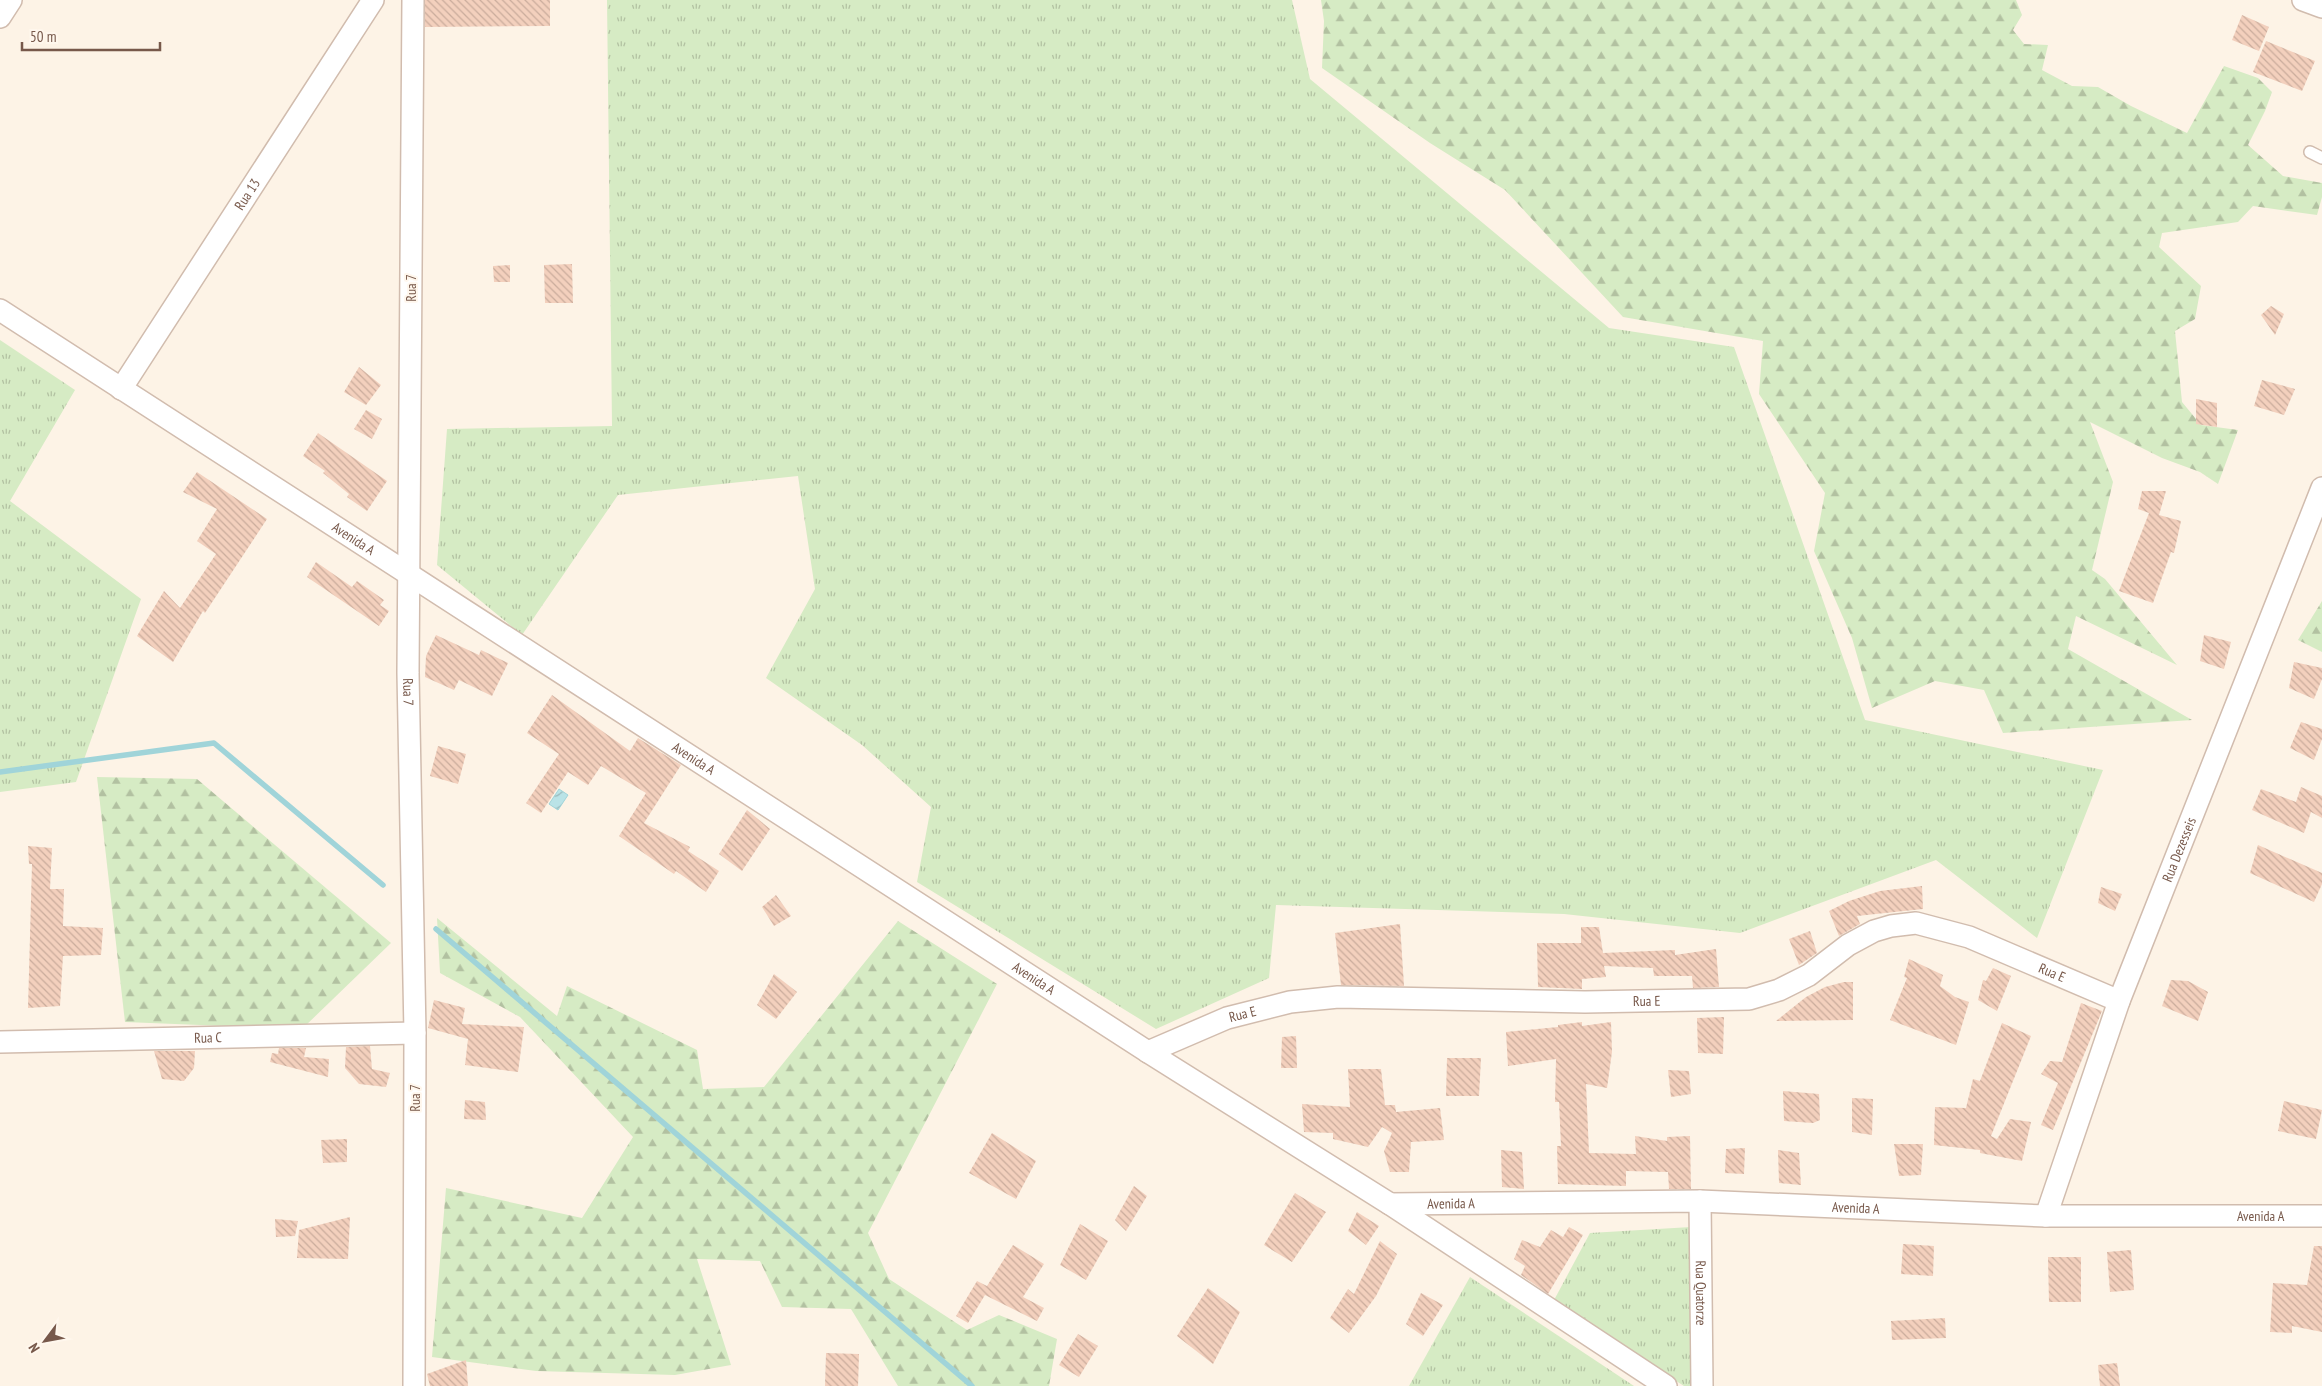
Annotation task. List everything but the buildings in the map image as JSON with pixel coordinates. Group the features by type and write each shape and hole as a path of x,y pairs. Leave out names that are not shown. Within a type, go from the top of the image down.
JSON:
{"street":[{"path":"0,17 11,0"},
{"name":"Rua 13","path":"121,389 373,0"},
{"name":"Rua 7","path":"413,0 408,673 415,1034 414,1386"},
{"path":"2303,0 2322,7"},
{"name":"Avenida A","path":"0,310 410,573 1148,1052 1390,1204 1666,1386"},
{"name":"Rua Dezesseis","path":"2046,1216 2120,1001 2322,488"},
{"name":"Rua E","path":"1148,1052 1227,1018 1290,1002 1338,997 1585,1002 1750,999 1780,990 1809,975 1848,945 1874,931 1890,926 1916,923 1970,936 2120,1001"},
{"name":"Rua C","path":"0,1042 415,1034"},
{"name":"Avenida A","path":"1390,1204 1700,1201 2046,1216 2322,1216"},
{"name":"Rua Quatorze","path":"1700,1201 1702,1386"}],"lane":[{"path":"2310,152 2322,158"}],"green space":[{"path":"607,0 1292,0 1310,79 1609,328 1734,347 1865,720 2103,770 2037,938 1936,860 1740,933 1564,914 1276,905 1269,978 1156,1029 917,882 931,807 862,745 766,678 815,589 798,476 618,495 522,635 437,565 447,429 612,426"},
{"path":"1321,0 2016,0 2022,15 2013,30 2024,44 2048,45 2042,70 2072,86 2098,87 2131,106 2187,133 2224,66 2258,78 2272,92 2248,145 2283,176 2322,183 2322,197 2317,215 2253,206 2238,222 2162,233 2159,247 2201,286 2195,319 2175,331 2182,402 2201,425 2238,430 2218,484 2200,472 2162,458 2090,422 2113,482 2092,570 2105,579 2177,665 2076,616 2068,649 2192,720 2003,733 1984,690 1935,681 1872,708 1852,638 1814,551 1825,493 1759,394 1763,341 1623,317 1505,190 1430,143 1322,68 1324,21"},
{"path":"0,340 75,390 10,501 141,599 76,782 0,792"},
{"path":"2322,601 2322,652 2298,640"},
{"path":"97,777 197,779 391,943 302,1029 125,1022"},
{"path":"437,918 557,1016 567,986 697,1050 703,1089 764,1087 898,921 997,984 868,1233 889,1279 967,1330 999,1315 1057,1339 1049,1386 898,1386 851,1309 782,1307 760,1261 697,1259 731,1365 675,1375 536,1371 432,1357 446,1188 582,1218 633,1137 520,1017 440,973"},
{"path":"1691,1227 1694,1386 1684,1386 1553,1302 1590,1233"},
{"path":"1470,1277 1634,1386 1409,1386"}],"water":[{"path":"559,789 568,795 558,810 549,804"}],"waterway":[{"path":"0,772 214,743 383,885"},
{"path":"436,929 972,1386"}]}
